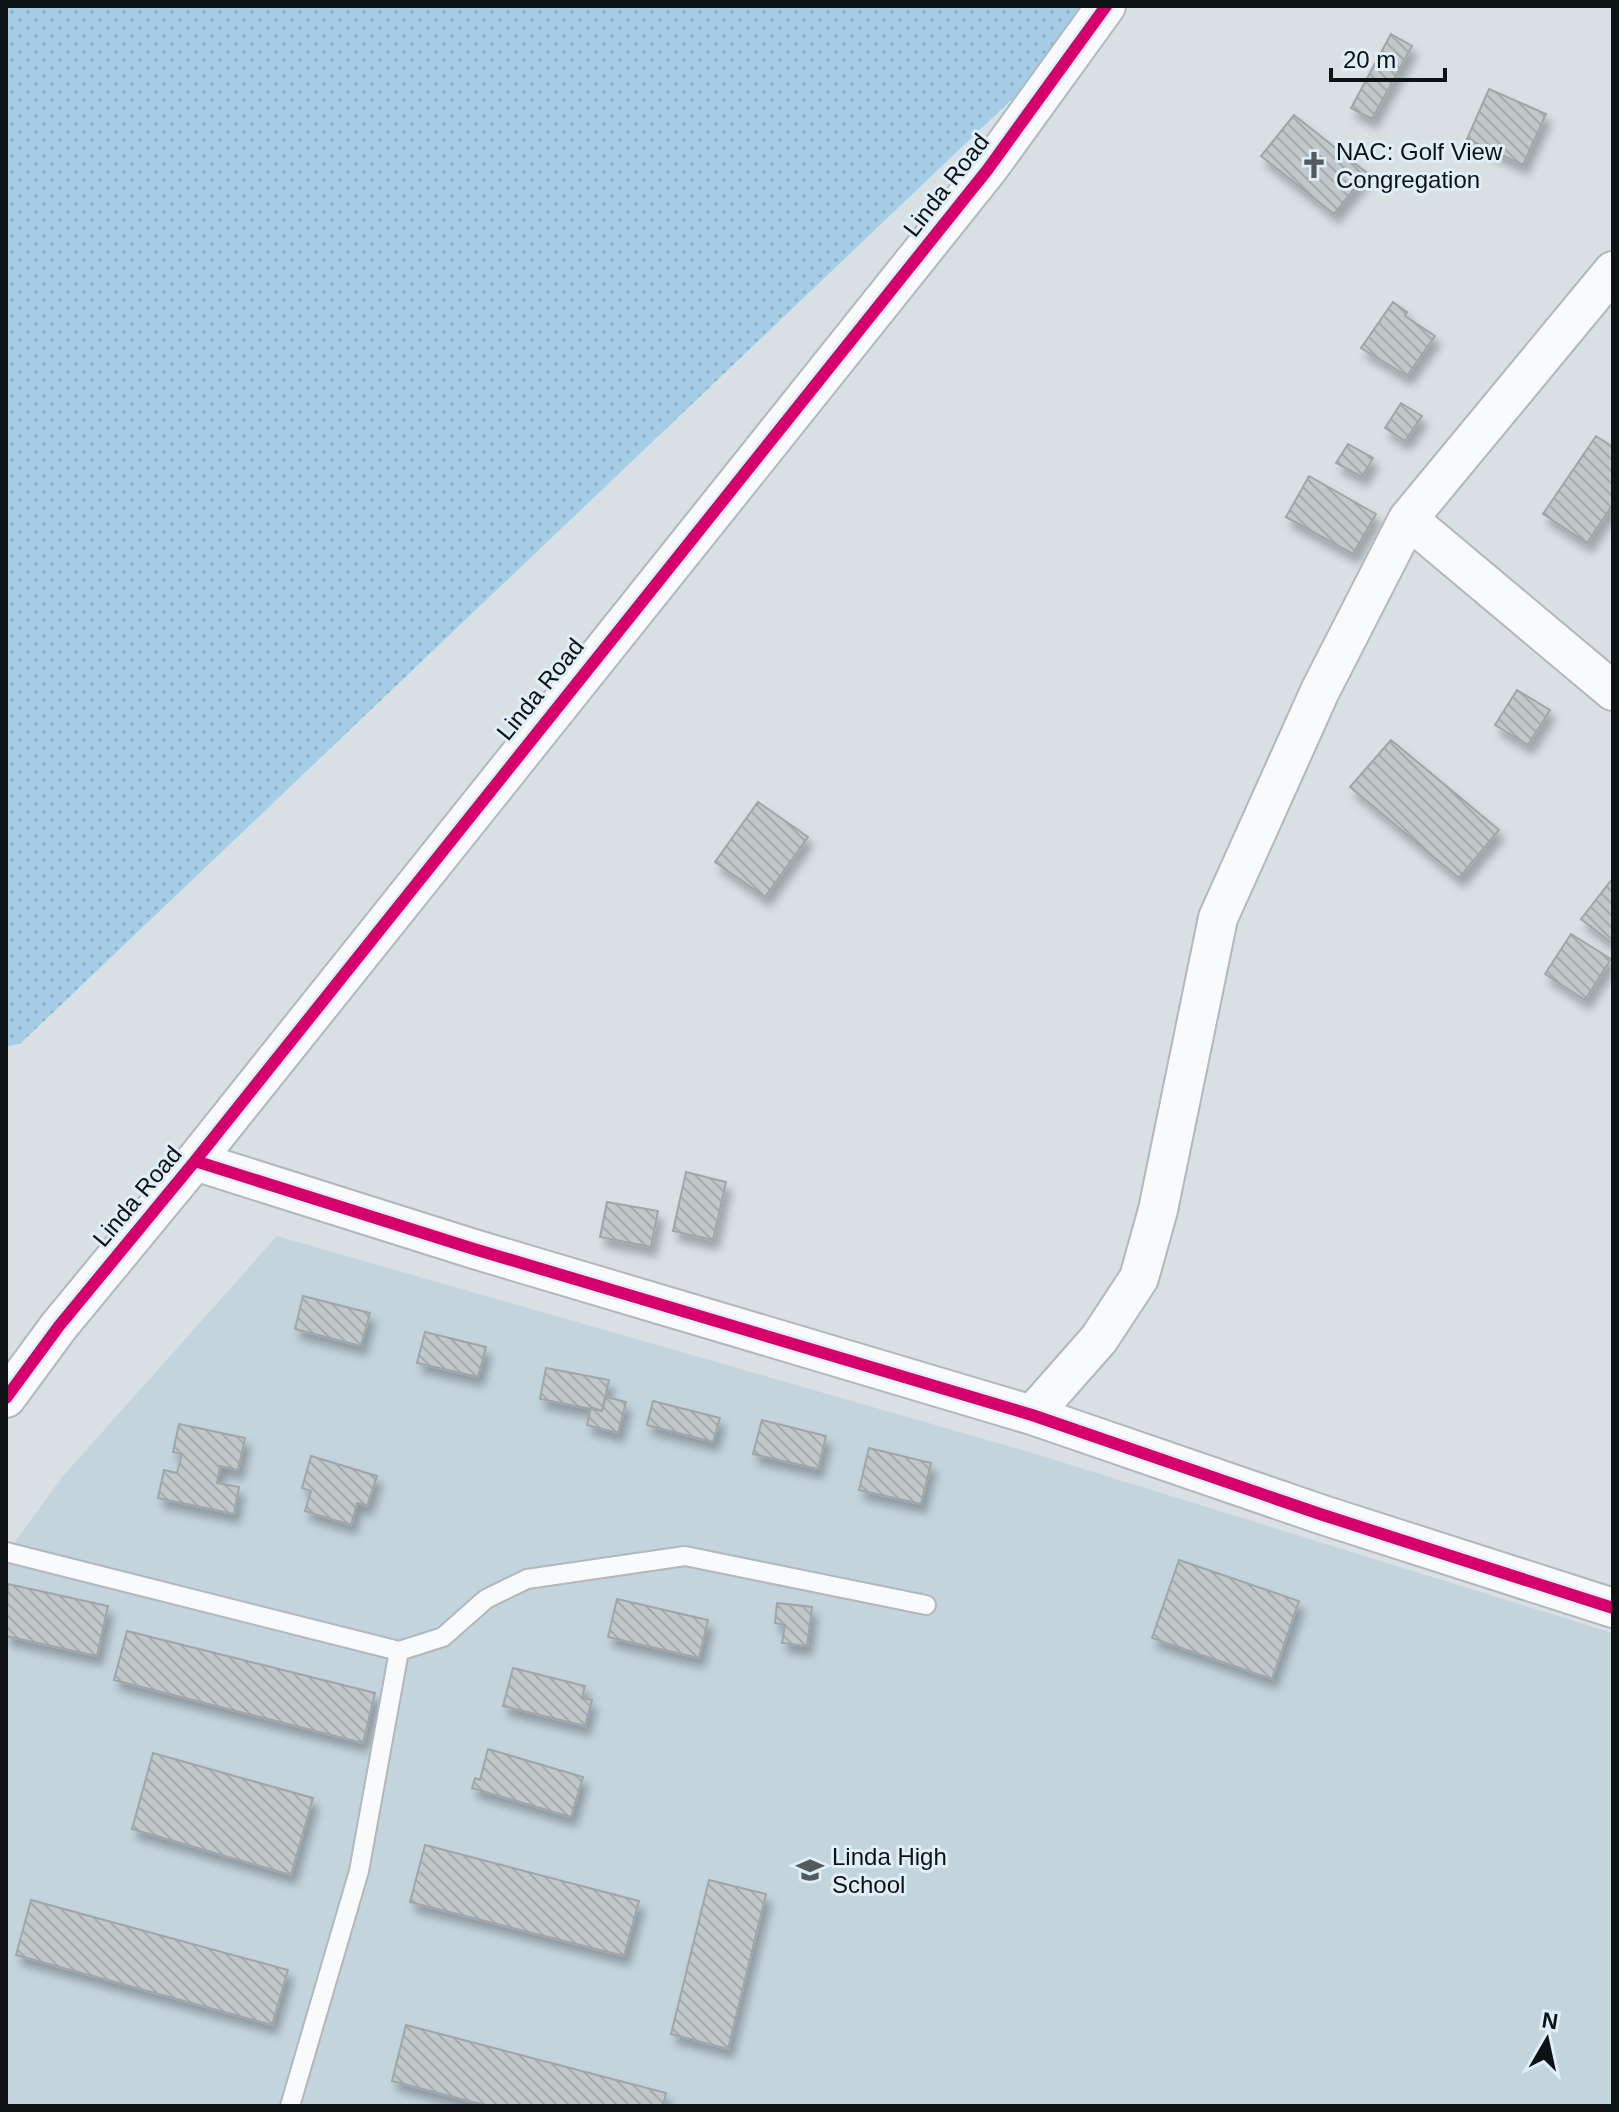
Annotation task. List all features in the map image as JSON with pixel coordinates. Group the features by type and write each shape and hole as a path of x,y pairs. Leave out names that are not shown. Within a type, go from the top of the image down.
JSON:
{"street":[{"name":"Linda Road","path":"6,1398 59,1326 195,1161 574,682 988,169 1106,6"},
{"path":"1032,1415 1099,1339 1139,1278 1158,1210 1218,918 1313,704 1408,519 1613,271"},
{"path":"1408,519 1613,691"},
{"path":"195,1161 489,1253 1032,1415 1323,1515 1613,1608"}],"lane":[{"path":"6,1552 399,1651 443,1637 486,1599 527,1579 685,1556 926,1605"},
{"path":"290,2106 359,1871 399,1651"}],"shaded area":[{"path":"6,6 1110,6 21,1043 6,1047"},
{"name":"Linda High School","path":"277,1236 1026,1451 1613,1633 1613,2106 6,2106 6,1554 63,1476"}],"building":[{"path":"1391,34 1412,46 1372,119 1351,108"},
{"path":"1489,89 1546,114 1523,165 1467,139"},
{"name":"NAC: Golf View Congregation","path":"1294,115 1367,173 1334,214 1261,156"},
{"path":"1393,302 1407,312 1405,316 1435,336 1407,376 1361,348"},
{"path":"1401,403 1422,416 1405,441 1385,428"},
{"path":"1596,436 1613,447 1613,504 1587,543 1543,514"},
{"path":"1348,444 1373,458 1362,477 1336,463"},
{"path":"1309,476 1376,514 1353,554 1286,517"},
{"path":"1517,690 1550,710 1528,745 1495,725"},
{"path":"1391,740 1499,830 1459,878 1350,787"},
{"path":"758,802 808,837 765,897 715,862"},
{"path":"1613,878 1613,944 1581,919"},
{"path":"1571,934 1611,959 1585,1000 1545,974"},
{"path":"686,1172 726,1182 713,1240 673,1231"},
{"path":"607,1202 658,1211 651,1247 600,1237"},
{"path":"303,1296 370,1313 361,1346 295,1329"},
{"path":"425,1332 486,1347 478,1377 417,1363"},
{"path":"546,1368 609,1380 602,1411 540,1399"},
{"path":"606,1397 626,1402 618,1433 587,1425 591,1407 602,1411"},
{"path":"653,1401 720,1418 713,1442 647,1425"},
{"path":"762,1420 826,1436 818,1469 753,1454"},
{"path":"179,1424 245,1438 238,1470 220,1466 217,1483 239,1487 234,1514 158,1498 164,1470 177,1473 182,1454 173,1452"},
{"path":"869,1448 931,1463 921,1504 859,1490"},
{"path":"311,1456 377,1476 367,1506 357,1503 351,1525 305,1511 311,1491 302,1488"},
{"path":"1179,1560 1299,1601 1272,1679 1152,1638"},
{"path":"8,1584 108,1606 97,1656 6,1636"},
{"path":"617,1599 708,1620 699,1658 608,1637"},
{"path":"777,1603 812,1607 807,1646 782,1643 785,1625 775,1623"},
{"path":"127,1631 375,1693 363,1743 114,1680"},
{"path":"513,1668 585,1686 582,1698 592,1700 585,1726 503,1706"},
{"path":"488,1749 583,1777 571,1817 472,1788 475,1778 480,1780"},
{"path":"153,1753 313,1798 291,1875 132,1829"},
{"path":"425,1845 639,1901 624,1956 410,1902"},
{"path":"709,1880 766,1894 728,2049 671,2034"},
{"path":"31,1900 288,1970 272,2025 16,1955"},
{"path":"406,2025 666,2093 663,2106 488,2106 392,2081"}],"cycle path":[{"path":"6,1398 59,1326 195,1161 988,169 1106,6"},
{"path":"195,1161 474,1249 1032,1415 1323,1515 1613,1608"}],"place":[{"name":"NAC: Golf View Congregation","path":"1314,165"},
{"name":"Linda High School","path":"810,1870"}]}
